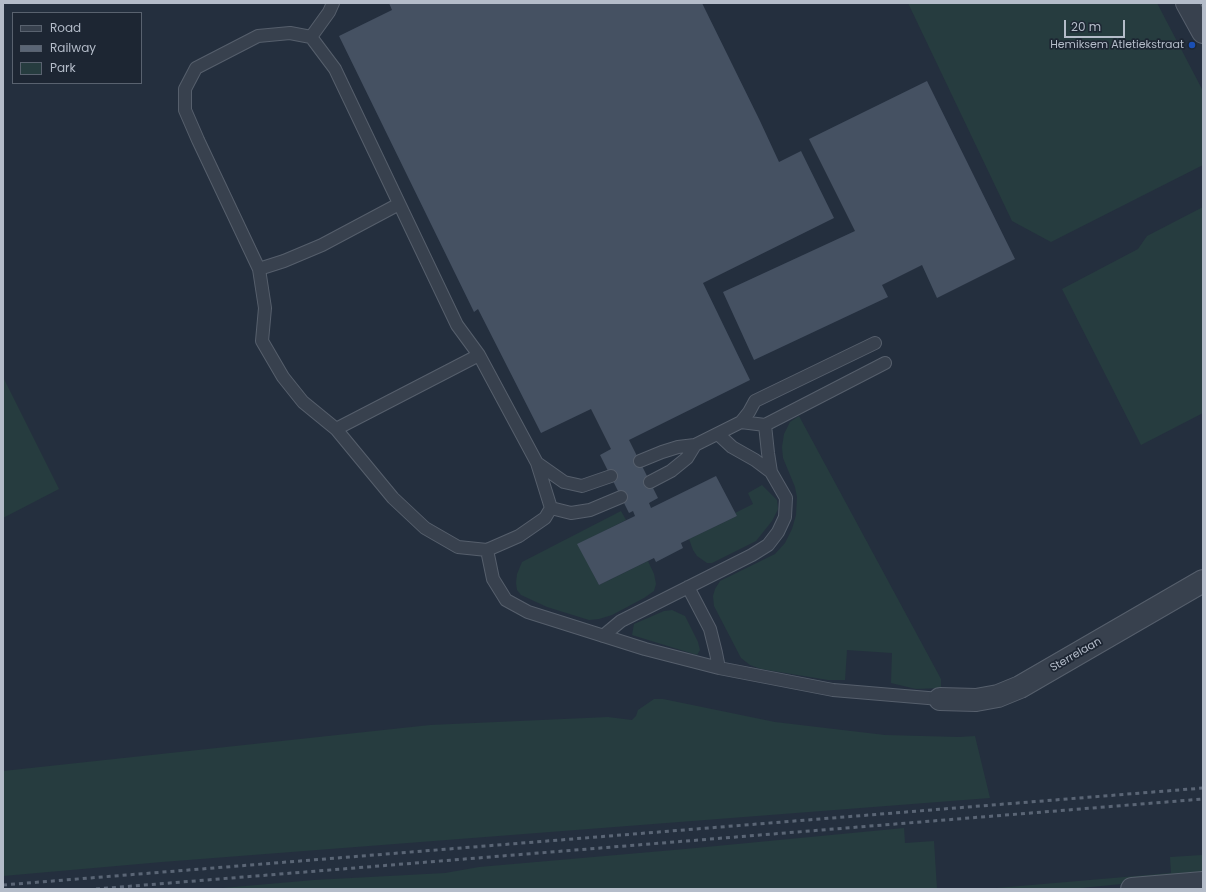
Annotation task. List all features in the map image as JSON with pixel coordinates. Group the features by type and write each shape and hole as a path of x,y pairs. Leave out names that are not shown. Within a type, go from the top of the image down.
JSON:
{"street":[{"path":"1187,3 1203,32"},
{"name":"Sterrelaan","path":"940,699 976,700 998,696 1020,687 1203,581"},
{"path":"1132,889 1203,883"}],"lane":[{"path":"311,38 329,12 333,3"},
{"path":"290,33 311,38 334,68 457,325 479,355 537,463 551,508 545,518 519,536 487,550 458,547 425,528 393,498 336,430 303,402 283,377 262,341 265,308 259,269 198,140 186,110 185,89 196,68 258,36 290,33"},
{"path":"259,269 284,261 322,245 400,204"},
{"path":"640,461 678,447 695,445 718,434 741,422 750,412 755,401 875,343"},
{"path":"336,430 479,355"},
{"path":"741,422 765,425 885,363"},
{"path":"603,636 621,621 752,555 768,545 778,532 785,517 786,498 771,472 765,425"},
{"path":"718,434 732,447 771,472"},
{"path":"650,482 671,471 687,458 695,445"},
{"path":"537,463 564,482 582,486 611,476"},
{"path":"551,508 571,513 590,510 621,497"},
{"path":"487,550 493,579 506,600 528,612 645,649 719,668 833,690 940,699"},
{"path":"688,587 710,629 719,668"}],"green space":[{"path":"908,3 1157,3 1203,91 1203,165 1051,242 1012,221"},
{"path":"1203,207 1203,413 1141,445 1062,289 1138,249 1147,236"},
{"path":"3,377 59,489 3,518"},
{"path":"799,416 941,679 941,688 916,689 891,683 892,653 847,650 845,680 828,680 761,669 750,665 741,658 714,606 713,596 720,581 775,554 785,543 792,529 796,515 797,497 795,487 783,458 782,447 784,434 790,422"},
{"path":"762,485 777,500 778,509 772,521 756,541 712,563 707,563 697,556 689,539 737,516 735,513 753,504 748,493"},
{"path":"621,511 626,520 578,544 599,585 648,561 654,574 656,584 654,591 612,615 589,620 547,607 521,595 517,590 517,574 522,562"},
{"path":"672,610 685,616 698,642 700,650 697,655 632,635 634,624 664,611"},
{"path":"654,699 663,699 775,722 885,735 975,736 990,798 162,862 3,876 3,771 430,725 608,717 632,720 636,716 638,710"},
{"path":"904,828 905,843 934,841 937,889 211,889 314,880 445,873 479,867"},
{"path":"1202,855 1203,876 1071,889 985,889 1171,873 1170,857"}],"building":[{"path":"389,3 702,3 779,162 801,151 834,218 703,283 750,380 629,440 658,498 649,503 651,508 716,476 737,516 681,543 683,548 656,562 654,558 599,585 577,544 635,516 633,511 629,513 600,455 611,449 591,409 541,433 478,309 474,312 339,36 392,10"},
{"path":"927,81 1015,259 937,298 922,265 882,285 888,297 754,360 723,292 855,231 809,139"}],"railway":[{"path":"3,885 1203,788"},
{"path":"96,889 1203,799"}],"place":[{"name":"Hemiksem Atletiekstraat","path":"1192,45"}]}
